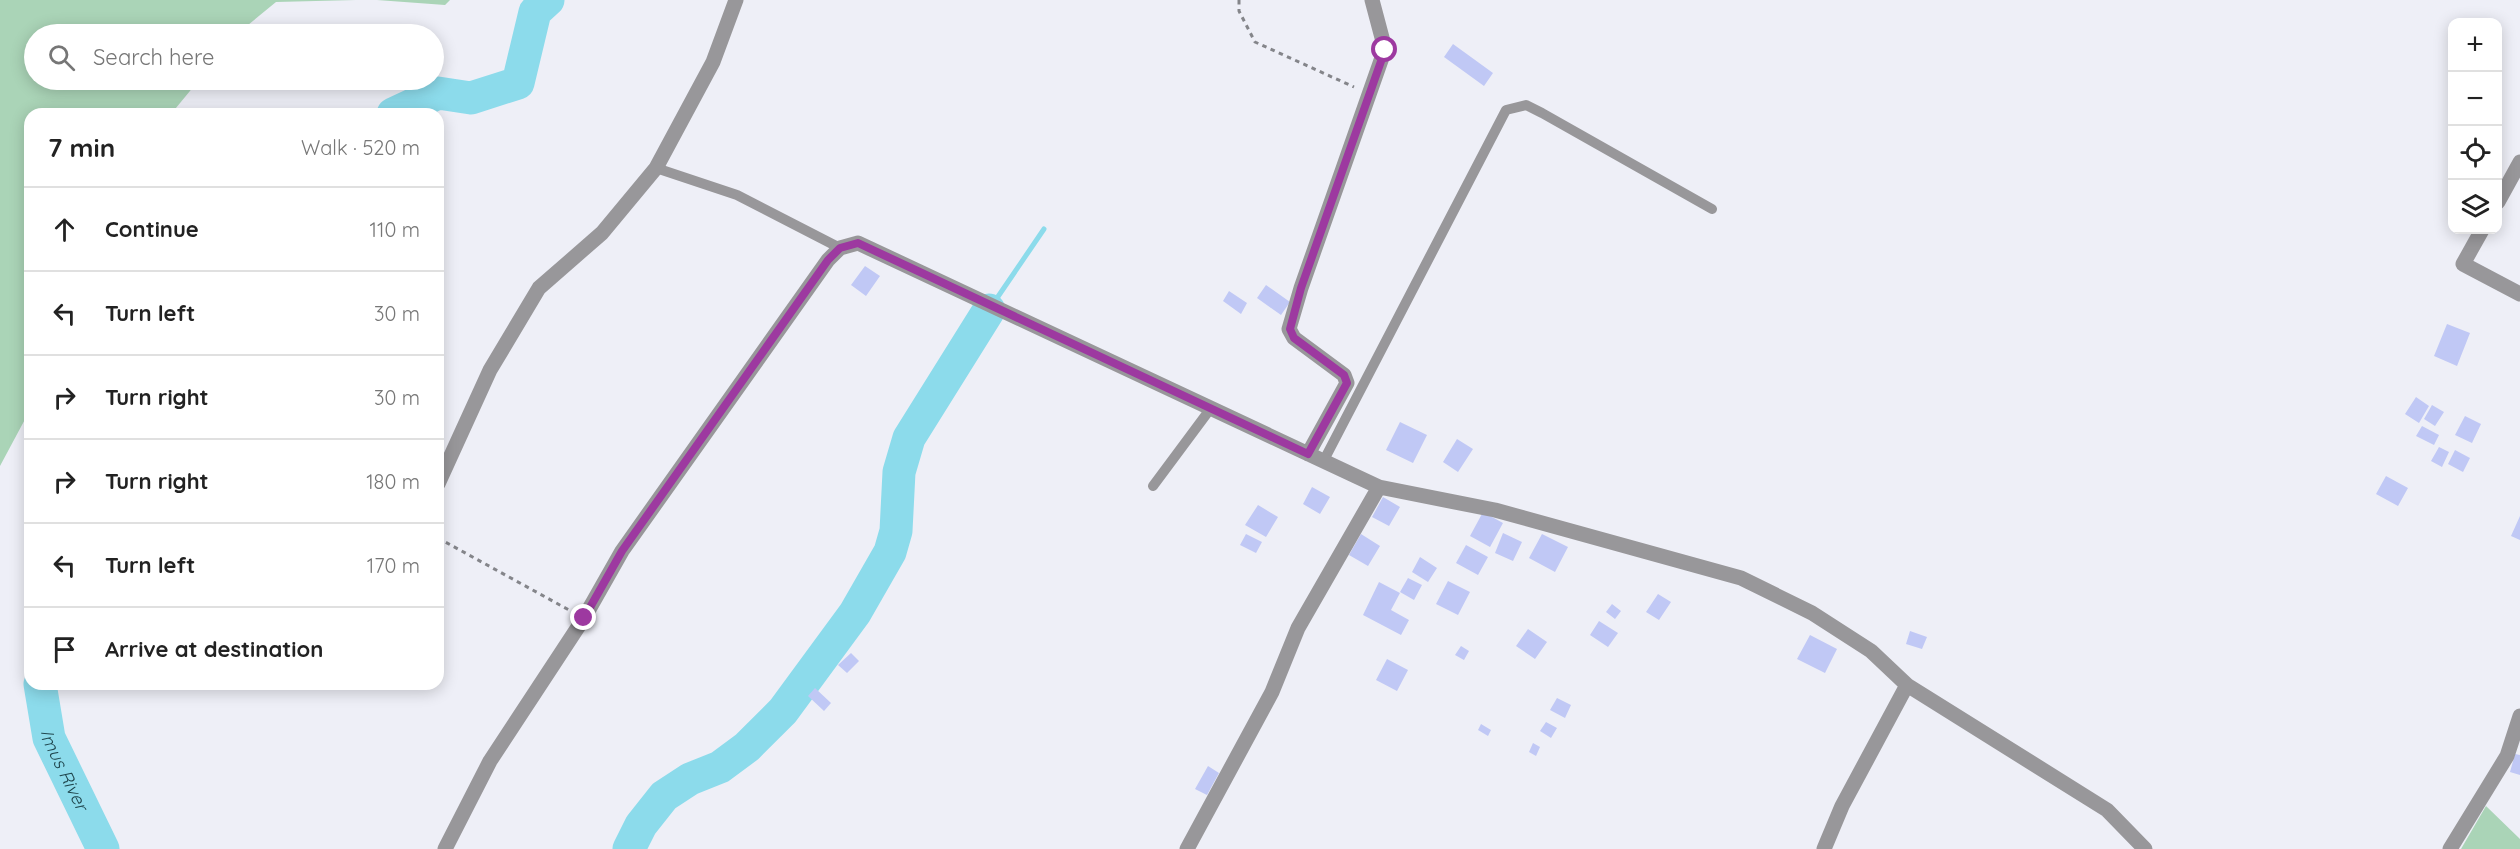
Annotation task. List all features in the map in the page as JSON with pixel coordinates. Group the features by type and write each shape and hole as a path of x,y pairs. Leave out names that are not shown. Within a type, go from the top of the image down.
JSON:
{"street":[{"path":"444,471 490,370 539,288 602,233 656,168 713,62 736,0"},
{"path":"1308,454 1347,383 1344,375 1294,338 1290,329 1301,288 1385,50 1372,0"},
{"path":"2502,195 2520,162"},
{"path":"2480,234 2463,264 2520,294"},
{"path":"445,849 490,761 584,618 622,551 821,270 840,248 858,243 1379,487 1495,510 1742,578 1812,613 1871,651 1907,685 2107,810 2145,849"},
{"path":"1187,849 1272,692 1298,628 1379,487"},
{"path":"1824,849 1842,806 1907,685"},
{"path":"2450,849 2507,756 2520,716"}],"lane":[{"path":"1323,462 1506,110 1526,105 1712,209"},
{"path":"656,168 736,195 840,248"},
{"path":"1153,486 1211,408"}],"path":[{"path":"1239,0 1239,11 1255,42 1369,94"},
{"path":"444,541 584,618"}],"green space":[{"path":"0,0 356,0 276,2 249,24 24,24 24,90 191,90 176,108 24,108 24,421 0,466"},
{"path":"377,0 450,0 445,5"},
{"path":"2486,806 2520,839 2520,849 2461,849"}],"building":[{"path":"1453,44 1493,73 1484,86 1444,57"},
{"path":"865,266 880,276 866,296 851,285"},
{"path":"1266,285 1290,302 1281,315 1257,298"},
{"path":"1229,291 1247,303 1241,314 1223,301"},
{"path":"2447,324 2470,333 2457,366 2434,356"},
{"path":"2416,397 2429,406 2419,423 2405,414"},
{"path":"2432,405 2444,412 2435,426 2424,419"},
{"path":"2465,416 2481,424 2472,443 2455,435"},
{"path":"1400,422 1427,435 1413,463 1386,450"},
{"path":"2422,426 2439,435 2434,445 2416,436"},
{"path":"1457,439 1473,449 1458,472 1443,462"},
{"path":"2439,447 2449,452 2442,467 2431,461"},
{"path":"2455,450 2470,458 2463,472 2448,464"},
{"path":"2386,476 2408,488 2398,506 2376,494"},
{"path":"1312,487 1330,497 1320,514 1303,504"},
{"path":"1383,497 1400,507 1389,526 1372,517"},
{"path":"1258,505 1278,517 1266,537 1245,525"},
{"path":"1483,512 1503,523 1490,547 1470,536"},
{"path":"2520,516 2520,540 2511,536"},
{"path":"1503,533 1522,542 1513,561 1495,553"},
{"path":"1246,534 1262,542 1256,553 1240,545"},
{"path":"1361,534 1380,546 1368,566 1349,555"},
{"path":"1542,534 1568,547 1555,572 1529,558"},
{"path":"1466,545 1488,557 1478,575 1456,563"},
{"path":"1420,557 1437,568 1428,582 1412,572"},
{"path":"1408,578 1422,585 1414,600 1400,592"},
{"path":"1448,581 1470,592 1458,615 1436,604"},
{"path":"1379,582 1400,593 1391,610 1409,620 1401,635 1363,615"},
{"path":"1658,594 1671,602 1659,620 1646,612"},
{"path":"1612,604 1621,611 1615,619 1606,612"},
{"path":"1599,621 1618,633 1608,647 1590,635"},
{"path":"1528,629 1547,642 1535,659 1516,646"},
{"path":"1910,631 1927,637 1922,649 1906,644"},
{"path":"1810,635 1837,649 1825,673 1797,659"},
{"path":"1461,646 1469,651 1464,660 1455,655"},
{"path":"851,653 859,661 847,673 838,665"},
{"path":"1387,659 1408,670 1397,691 1376,680"},
{"path":"815,688 831,703 824,711 808,696"},
{"path":"1557,698 1571,705 1565,718 1550,710"},
{"path":"1546,722 1557,728 1551,738 1540,731"},
{"path":"1481,724 1491,730 1488,736 1478,730"},
{"path":"1533,743 1540,747 1536,756 1529,752"},
{"path":"2515,754 2520,755 2520,775 2510,772"},
{"path":"1208,766 1219,773 1207,795 1195,789"}],"waterway":[{"name":"Imus River","path":"406,108 438,93 471,98 518,83 535,12 548,0"},
{"path":"995,301 1044,229"},
{"path":"629,849 641,825 664,796 690,779 720,767 747,747 783,711 855,613 890,552 896,531 899,472 909,438 989,310"},
{"name":"Imus River","path":"41,690 49,738 103,849"}],"route":[{"path":"584,618 622,551 828,260 840,248 858,243 1308,454 1347,383 1344,375 1294,338 1290,329 1301,288 1385,50"}]}
